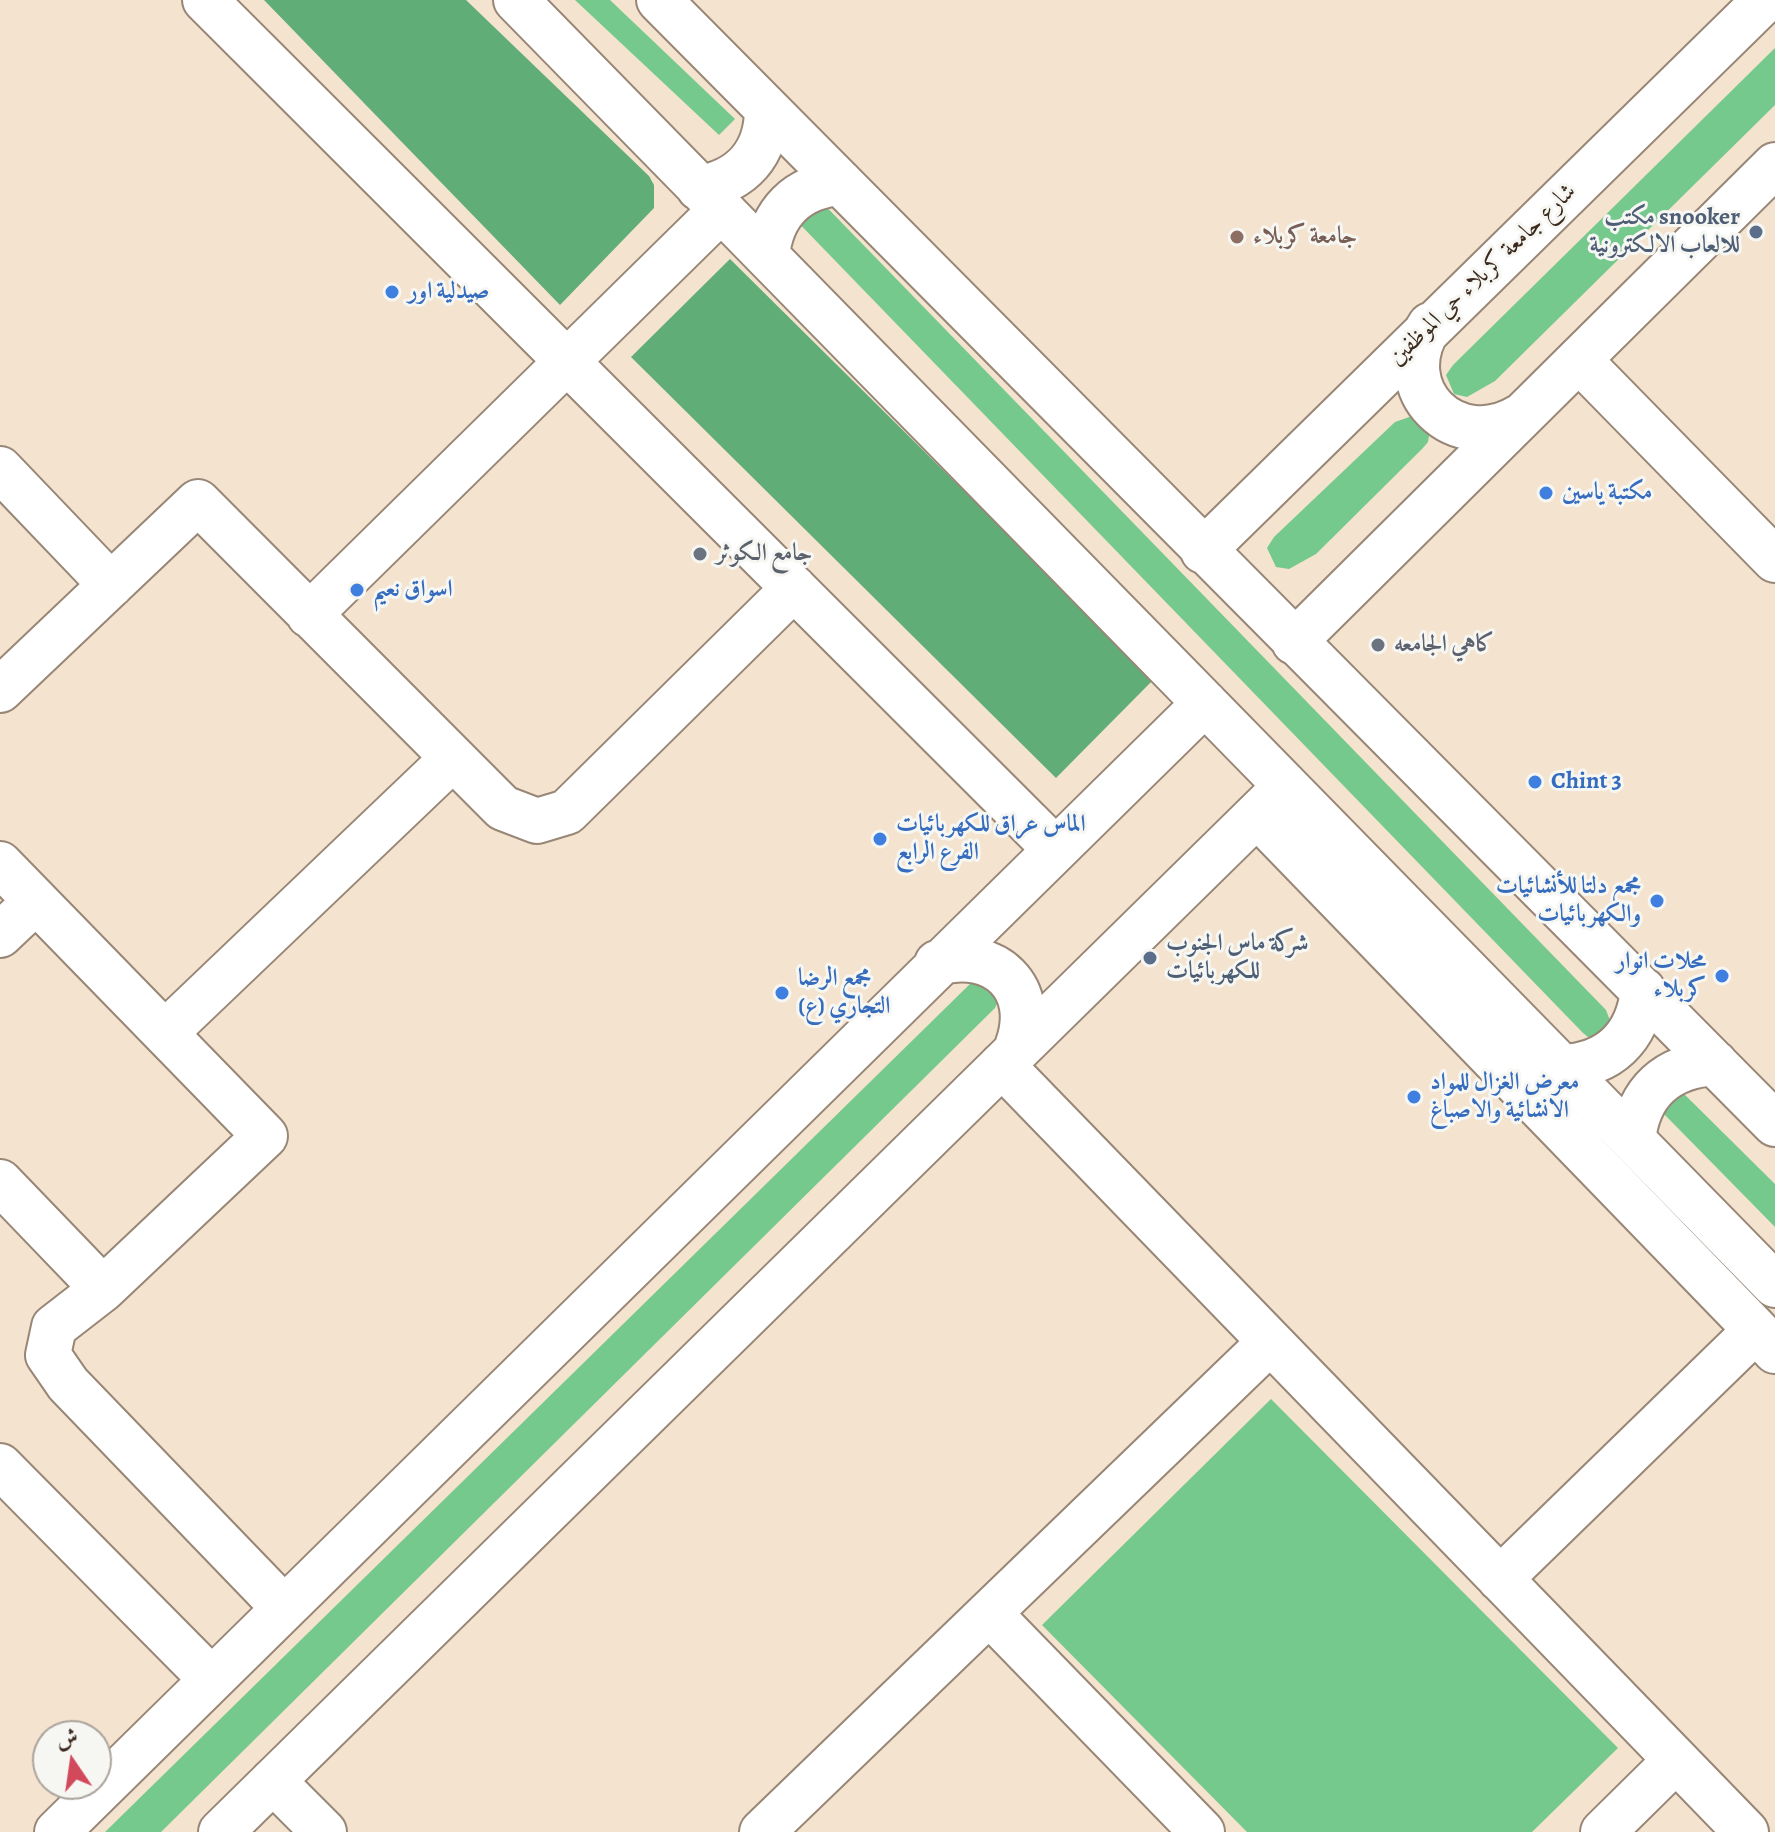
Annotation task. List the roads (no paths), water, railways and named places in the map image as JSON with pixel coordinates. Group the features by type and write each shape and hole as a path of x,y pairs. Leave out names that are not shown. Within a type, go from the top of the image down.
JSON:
{"main road":[{"path":"205,0 1055,849"},
{"path":"516,0 1205,703 1271,800 1765,1340 1500,1579"},
{"path":"659,0 1775,1124"},
{"name":"شارع جامعة كربلاء حي الموظفين","path":"1203,551 1430,325 1765,0"},
{"path":"309,615 567,361 710,199 715,185 745,169 763,142 767,109"},
{"path":"1294,642 1775,165"},
{"path":"767,256 773,224 788,204 809,190 841,183"},
{"path":"1430,325 1419,346 1417,369 1422,391 1435,410 1455,424 1477,429 1500,427 1521,416"},
{"path":"1579,360 1775,560"},
{"path":"0,469 111,585"},
{"path":"0,690 198,502 503,808 537,821 567,812 794,588"},
{"path":"57,1832 937,963 1205,703"},
{"path":"165,1033 453,758"},
{"path":"221,1832 1271,800"},
{"path":"1271,800 1562,1067 1775,1285"},
{"path":"0,864 265,1136 103,1289 54,1327 48,1355 68,1384 284,1608"},
{"path":"0,935 36,901"},
{"path":"937,963 970,958 1001,971 1012,983 1024,1014 1009,1056"},
{"path":"1562,1067 1597,1062 1626,1041 1641,1008 1643,990"},
{"path":"1009,1056 1270,1342 1746,1832"},
{"path":"1633,1140 1635,1122 1650,1090 1679,1069 1715,1063"},
{"path":"0,1182 103,1289"},
{"path":"764,1832 1270,1342"},
{"path":"0,1466 211,1679"},
{"path":"989,1613 1202,1832"},
{"path":"1603,1832 1676,1760"},
{"path":"273,1781 324,1832"}],"place":[{"name":"مكتب snooker للالعاب الالكترونية","path":"1756,232"},
{"name":"جامعة كربلاء","path":"1237,237"},
{"name":"صيدلية اور","path":"392,292"},
{"name":"مكتبة ياسين","path":"1546,493"},
{"name":"جامع الكوثر","path":"700,554"},
{"name":"اسواق نعيم","path":"357,590"},
{"name":"كاهي الجامعه","path":"1378,645"},
{"name":"Chint 3","path":"1535,782"},
{"name":"الماس عراق للكهربائيات الفرع الرابع","path":"880,839"},
{"name":"مجمع دلتا للأنشائيات والكهربائيات","path":"1657,901"},
{"name":"شركة ماس الجنوب للكهربائيات","path":"1150,958"},
{"name":"محلات انوار كربلاء","path":"1722,976"},
{"name":"مجمع الرضا (ع) التجاري","path":"782,993"},
{"name":"معرض الغزال للمواد الانشائية والاصباغ","path":"1414,1097"}]}
